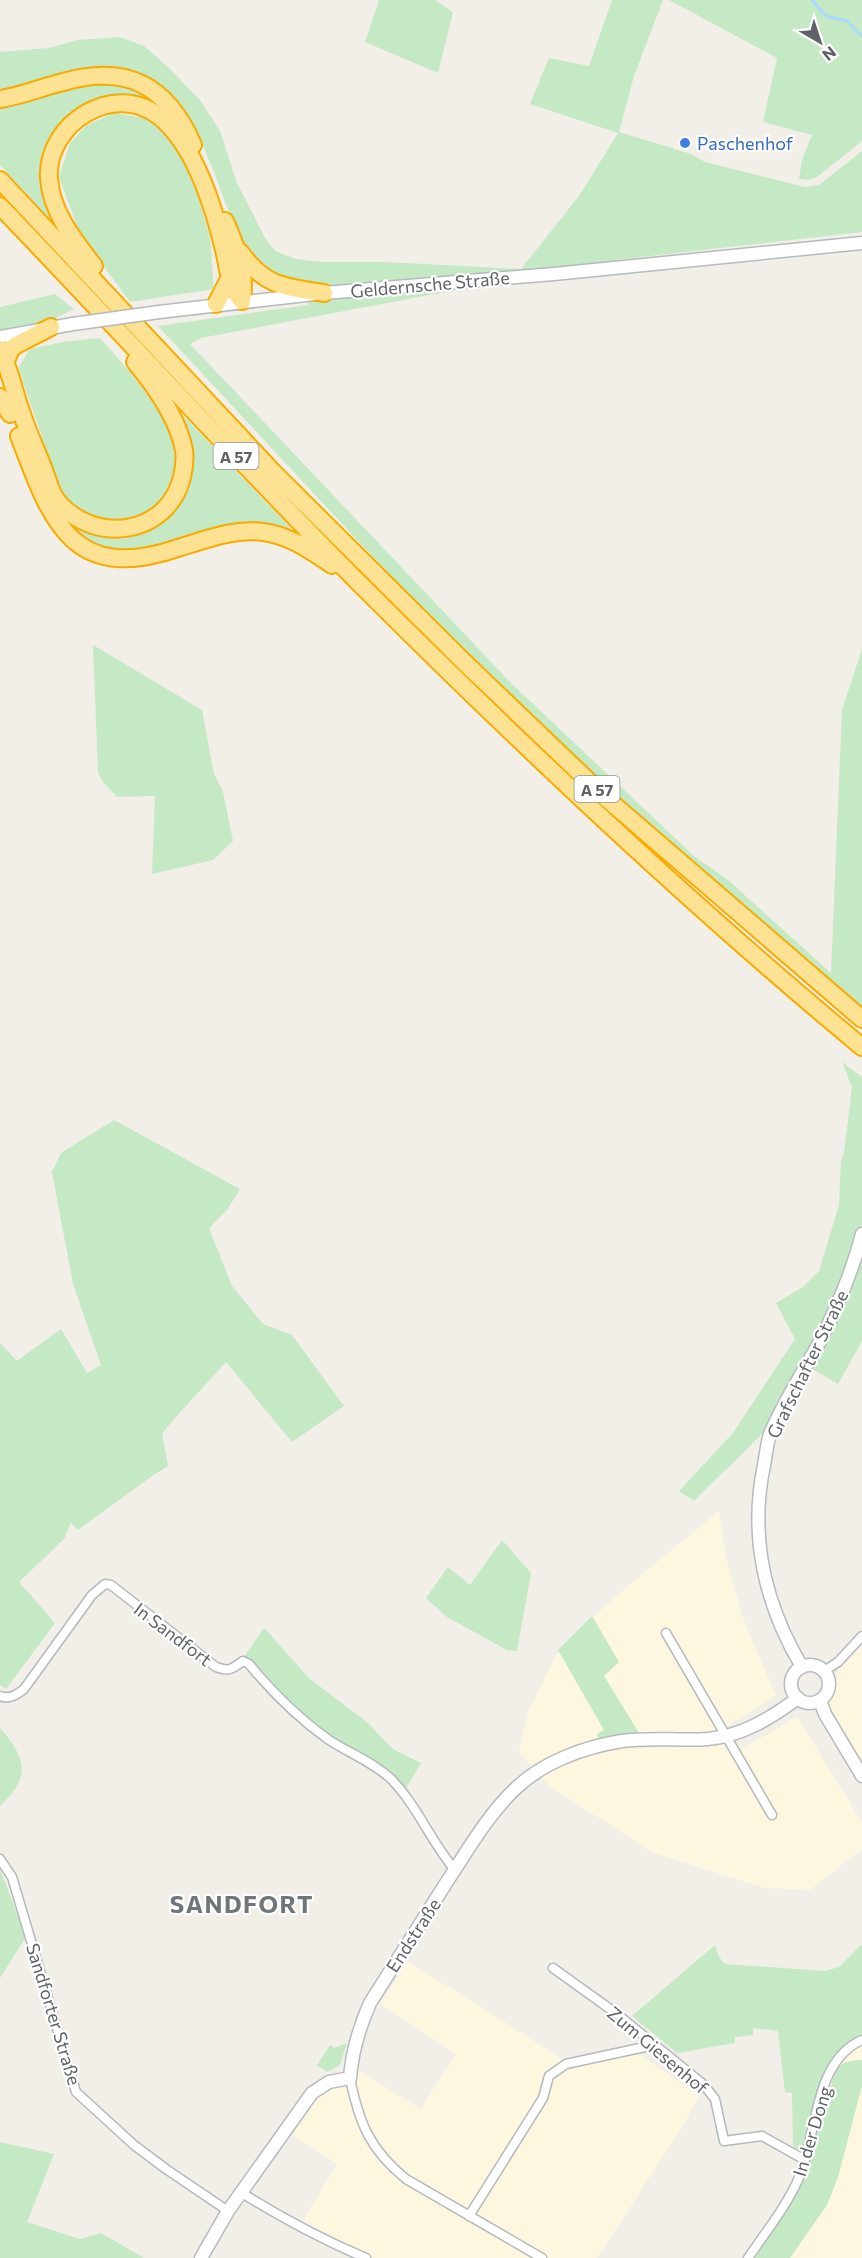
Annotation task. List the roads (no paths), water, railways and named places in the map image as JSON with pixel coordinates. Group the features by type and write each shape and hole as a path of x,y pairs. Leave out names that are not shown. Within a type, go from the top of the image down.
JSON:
{"highway":[{"path":"0,99 91,75 113,75 134,79 149,86 165,99 184,125 237,248 246,261 264,278 280,286 324,293"},
{"path":"116,302 109,284 60,217 52,199 49,178 50,159 58,139 70,123 87,112 106,105 126,103 145,108 159,116 183,142 212,210 222,241 233,291 242,302"},
{"name":"A 57","path":"0,180 274,473 471,668 606,798 862,1019"},
{"name":"A 57","path":"0,206 359,583 573,790 714,919 862,1047"},
{"path":"237,248 244,286 242,302"},
{"path":"216,304 229,279"},
{"path":"51,327 16,345 3,355 22,414 56,501 70,514 88,525 107,529 126,529 144,523 160,513 171,501 179,487 184,469 184,451 168,411 130,357 115,328"},
{"path":"0,382 10,414 45,502 62,529 85,549 103,556 126,560 158,555 207,539 260,531 294,541 359,583"},
{"path":"0,397 10,414"}],"street":[{"name":"Geldernsche Straße","path":"0,338 51,327 216,304 566,273 862,243"},
{"name":"Grafschafter Straße","path":"802,1667 776,1613 766,1584 759,1545 758,1509 761,1477 770,1435 818,1345 849,1276 862,1234"},
{"name":"In Sandfort","path":"0,1696 5,1698 16,1695 24,1689 92,1595 105,1584 111,1586 216,1667 226,1671 232,1670 243,1661 249,1664 276,1696 308,1724 390,1778 400,1789 455,1870"},
{"path":"666,1633 772,1815"},
{"path":"824,1671 837,1662 862,1636"},
{"path":"814,1665 824,1671 829,1687 820,1700 809,1702 798,1698 792,1685 792,1678 802,1667 814,1665"},
{"name":"Endstraße","path":"350,2078 351,2061 358,2031 370,2003 455,1870 496,1810 516,1788 542,1768 568,1756 615,1743 709,1739 724,1736 758,1724 798,1698"},
{"path":"820,1700 825,1714 862,1776"},
{"name":"Sandforter Straße","path":"0,1859 12,1877 76,2092 134,2145 228,2211"},
{"name":"Zum Giesenhof","path":"553,1968 617,2014 703,2084 715,2099 724,2141 762,2136 805,2160"},
{"name":"In der Dong","path":"748,2258 800,2177 826,2079 839,2057 853,2044 862,2040"},
{"path":"469,2216 543,2098 549,2076 566,2064 654,2044"},
{"path":"201,2258 228,2211 312,2092 329,2082 350,2078 363,2127 386,2163 406,2179 542,2258"},
{"path":"242,2193 277,2215 366,2258"}],"waterway":[{"path":"812,0 826,16 847,21 862,36"}],"place":[{"name":"Paschenhof","path":"685,143"}],"district":[{"name":"SANDFORT","path":"242,1903"}]}
